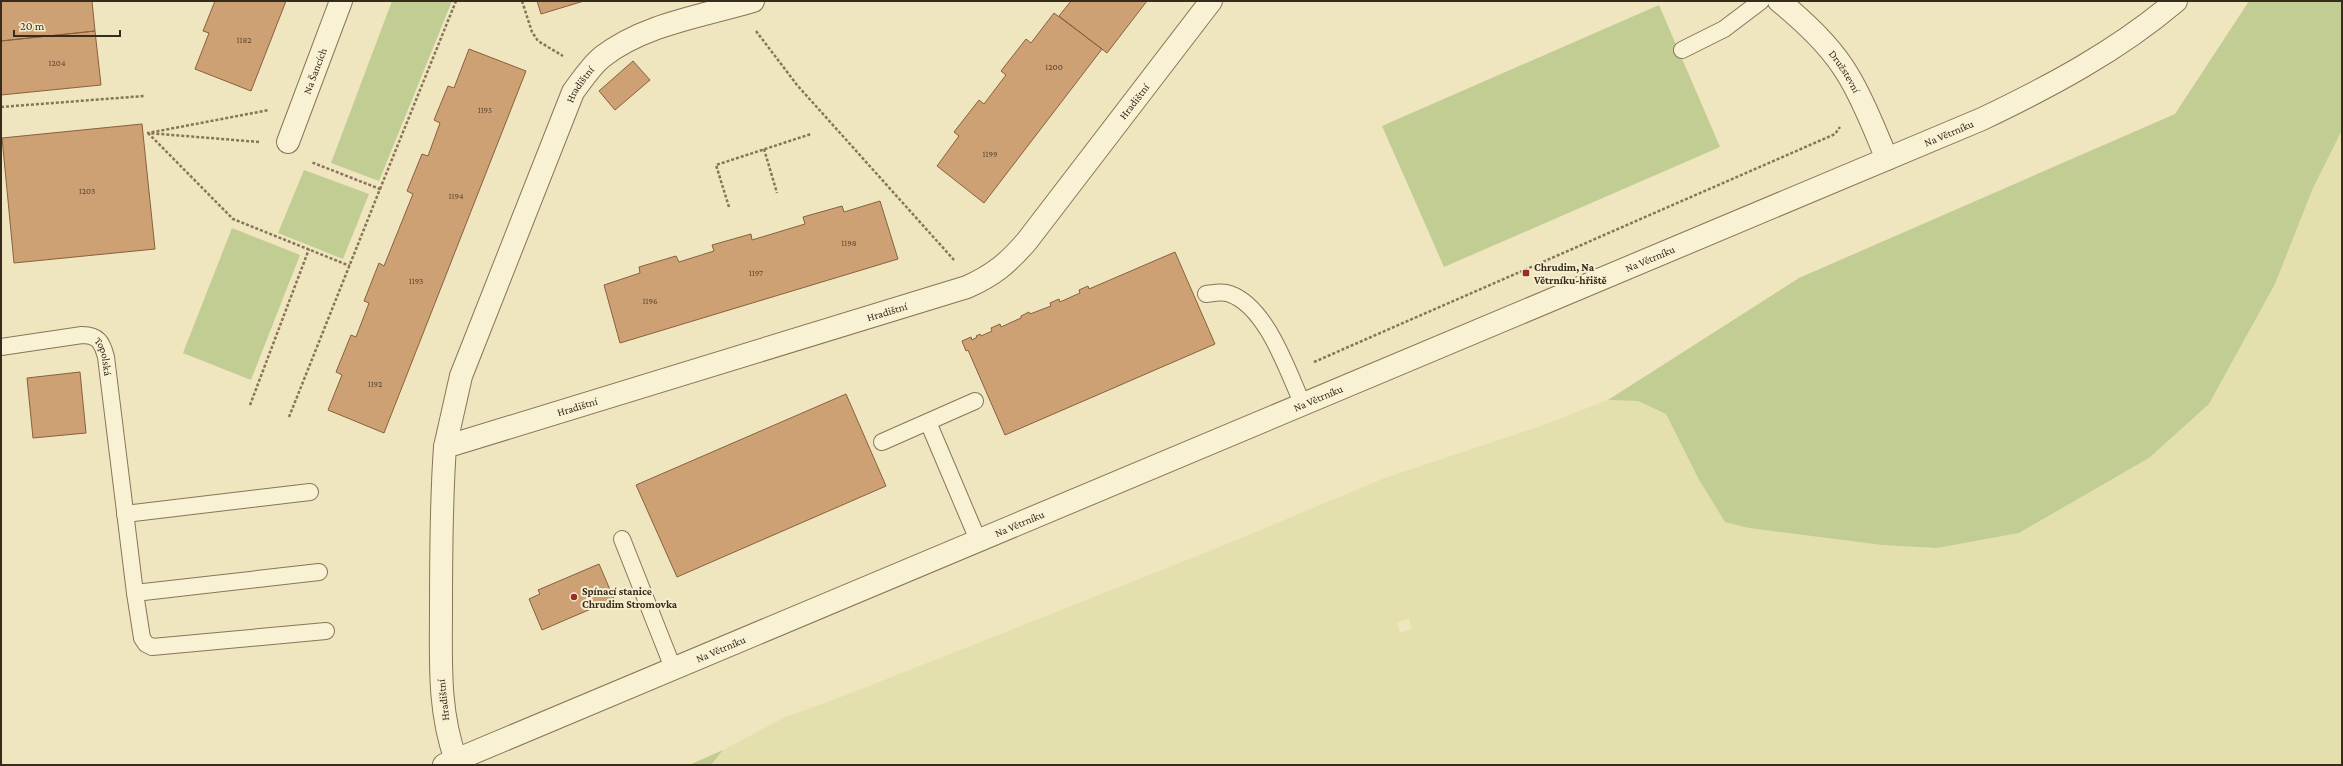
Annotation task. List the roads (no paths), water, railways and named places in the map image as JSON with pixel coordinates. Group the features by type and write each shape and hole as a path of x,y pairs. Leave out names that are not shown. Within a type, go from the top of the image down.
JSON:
{"street":[{"name":"Na Šancích","path":"288,142 341,1"},
{"name":"Hradištní","path":"450,762 441,683 440,516 445,447 461,376 572,92 601,58 618,46 663,27 753,1"},
{"name":"Hradištní","path":"445,447 967,287 985,279 1005,266 1027,241 1211,1"},
{"name":"Družstevní","path":"1779,1 1826,46 1848,75 1865,108 1887,159"},
{"name":"Na Větrníku","path":"450,762 1982,119 2061,80 2124,42 2176,1"}],"lane":[{"path":"1682,50 1724,30 1761,1"},
{"path":"1206,294 1229,293 1248,305 1270,335 1303,405"},
{"name":"Topolská","path":"1,346 82,334 95,336 99,339 106,357 125,514"},
{"path":"882,442 975,401"},
{"path":"928,422 978,540"},
{"path":"310,492 125,514 142,638 146,644 152,647 326,631"},
{"path":"622,539 673,668"},
{"path":"135,594 319,572"}],"place":[{"name":"Chrudim, Na Větrníku-hřiště","path":"1526,273"},
{"name":"Spínací stanice Chrudim Stromovka","path":"574,597"}]}
